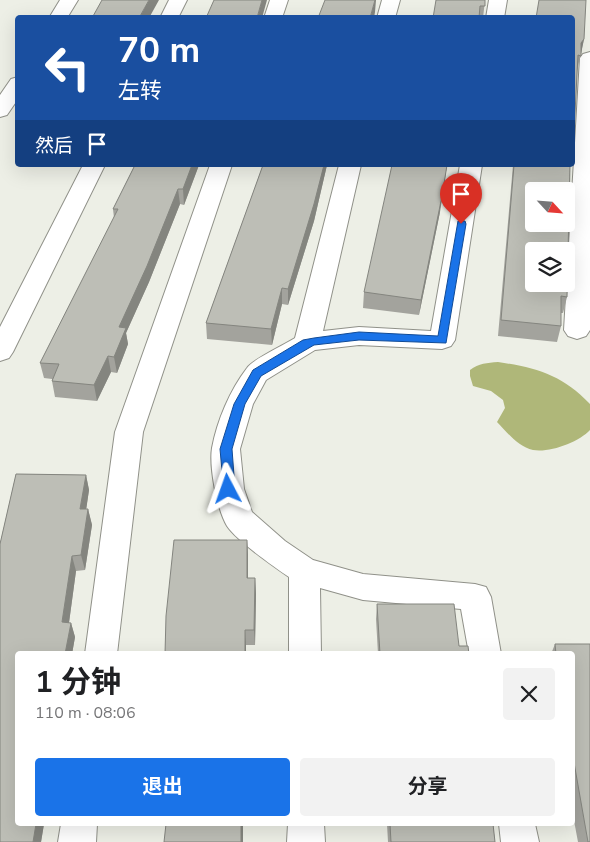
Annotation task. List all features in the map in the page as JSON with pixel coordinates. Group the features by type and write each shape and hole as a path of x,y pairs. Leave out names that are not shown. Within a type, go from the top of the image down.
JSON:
{"street":[{"path":"60,15 69,0"},
{"path":"170,15 178,0"},
{"path":"273,15 279,0"},
{"path":"387,15 390,0"},
{"path":"496,15 498,0"},
{"path":"577,330 590,58"},
{"path":"0,111 15,88"},
{"path":"0,352 93,167"},
{"path":"101,651 129,432 220,167"},
{"path":"307,343 350,167"},
{"path":"471,167 442,340 359,336 307,343 257,373 239,404 226,449 228,489 239,519 274,550 304,572 363,587 475,597 484,651"},
{"path":"304,572 305,651"},
{"path":"77,842 79,826"},
{"path":"306,826 306,842"},
{"path":"516,826 520,842"}],"shaded area":[{"path":"498,362 548,374 580,394 590,404 590,430 579,439 564,446 548,450 533,450 522,446 497,422 505,408 503,400 491,391 473,386 470,376 470,370 477,366"}],"building":[{"path":"102,0 149,0 141,15 94,15"},
{"path":"214,0 262,0 258,15 207,15"},
{"path":"325,0 375,0 371,15 319,15"},
{"path":"436,0 485,0 485,6 480,6 479,15 434,15"},
{"path":"539,0 586,0 584,39 581,43 581,56 578,55 575,113 575,15 536,15"},
{"path":"134,167 191,167 183,189 178,189 147,266 119,327 126,328 114,357 108,356 94,385 52,381 59,364 40,363 118,209 113,209"},
{"path":"262,167 323,167 288,289 282,288 271,329 206,323"},
{"path":"392,167 447,167 421,300 364,292"},
{"path":"514,167 570,167 570,182 525,182 525,232 568,232 568,242 525,242 525,292 567,292 567,297 561,296 561,326 501,320"},
{"path":"16,474 86,475 80,509 88,509 81,555 72,556 62,622 71,623 66,651 15,651 15,826 36,826 33,842 0,842 0,544"},
{"path":"174,540 247,540 247,578 255,578 254,630 245,630 245,651 165,651 166,616"},
{"path":"377,604 454,604 459,646 468,646 469,651 380,651"},
{"path":"555,644 590,644 590,842 588,842 575,768 575,651 556,651"},
{"path":"166,826 241,826 241,842 164,842"},
{"path":"390,826 493,826 495,842 391,842"}],"route":[{"path":"228,489 226,449 239,404 257,373 307,343 314,341 359,336 442,340 461,224"}]}
